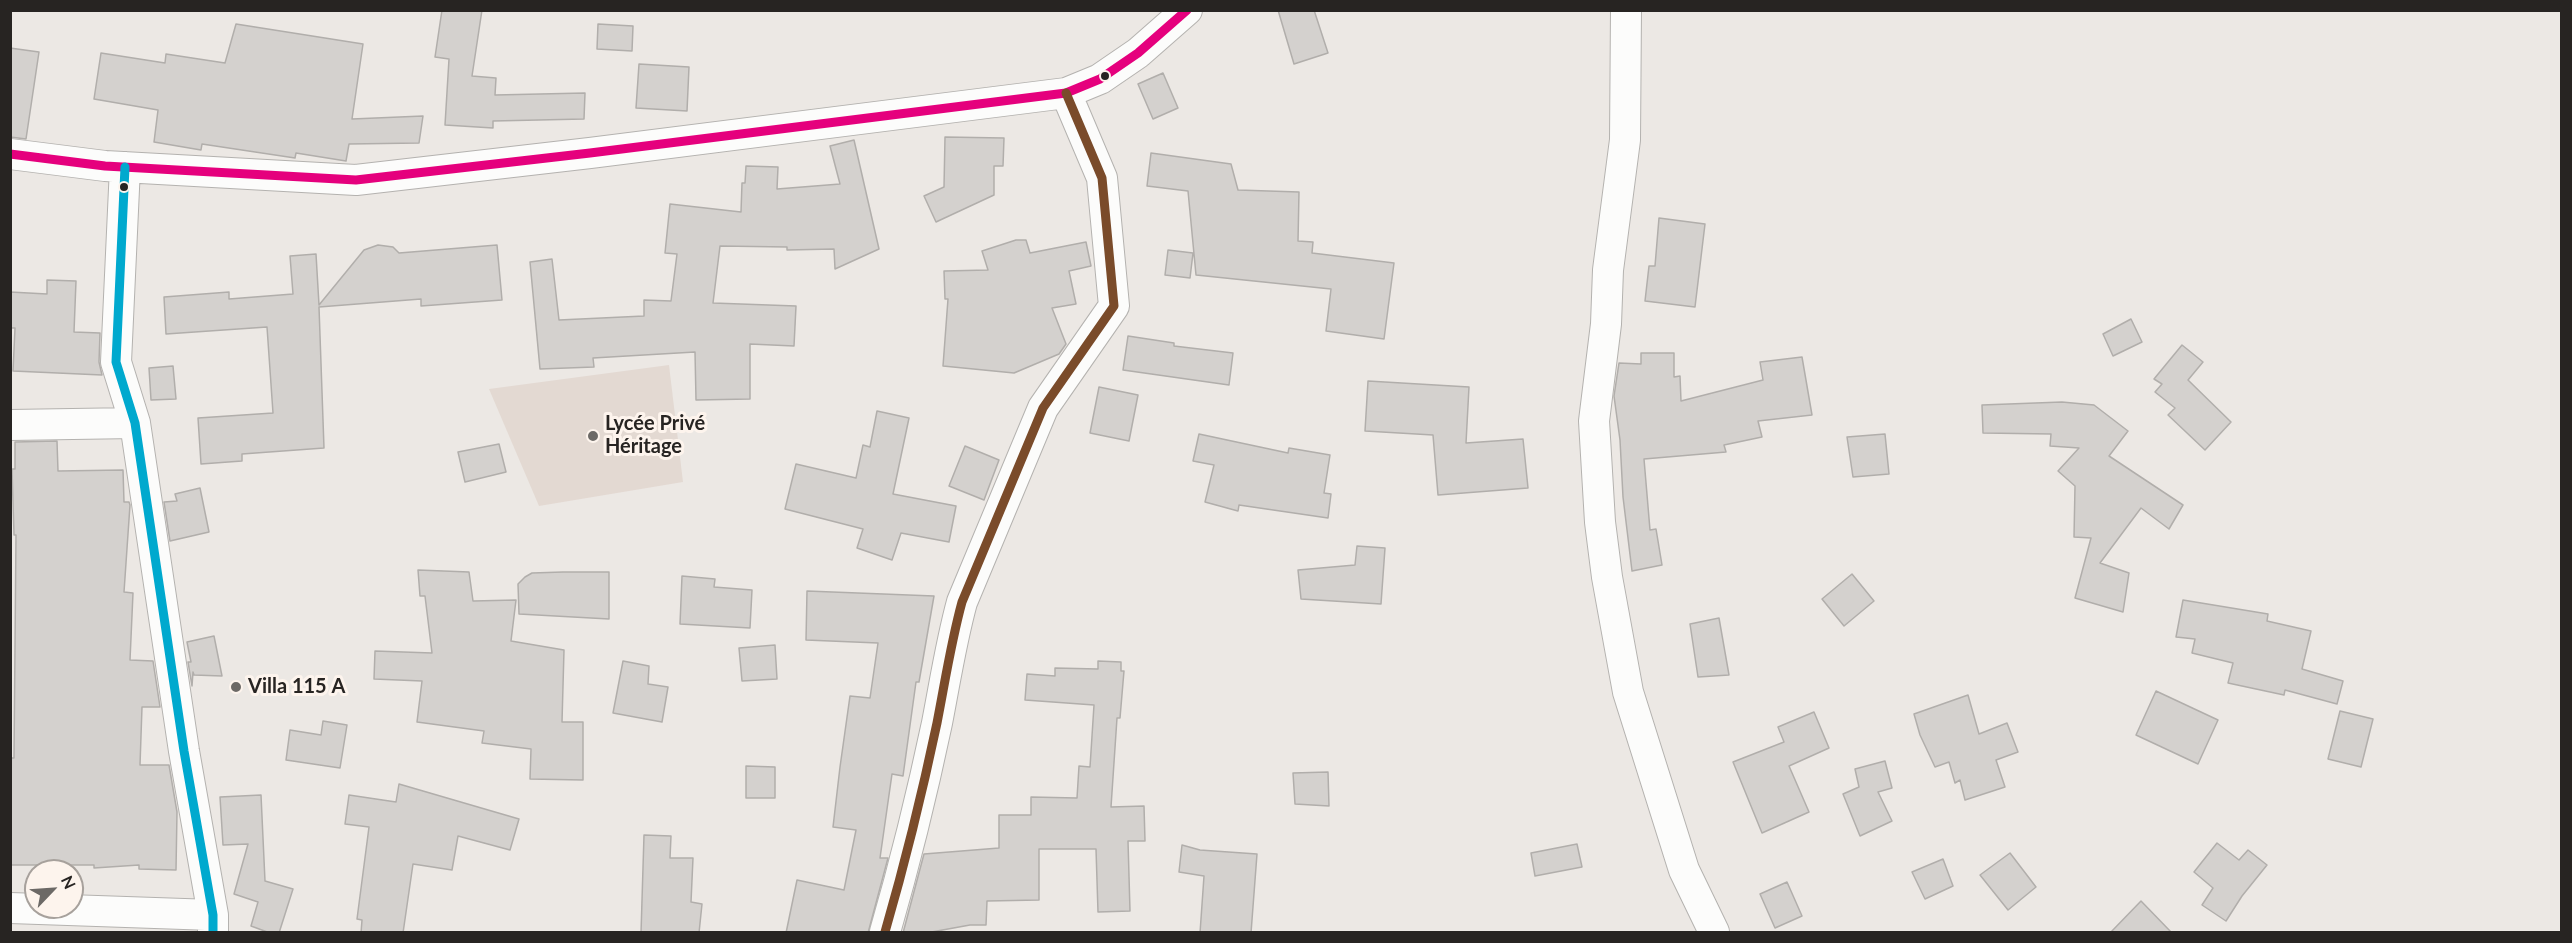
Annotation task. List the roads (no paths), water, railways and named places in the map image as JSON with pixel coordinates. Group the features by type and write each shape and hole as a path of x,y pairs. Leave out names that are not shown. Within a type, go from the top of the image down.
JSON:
{"street":[{"path":"10,154 125,167 356,180 590,153 1066,93 1100,79 1138,53 1187,10"},
{"path":"1626,10 1625,141 1615,234 1608,270 1606,324 1594,421 1600,522 1606,577 1628,692 1684,870 1714,933"},
{"path":"885,933 910,846 953,634 962,602 1043,408 1114,306 1102,178 1066,93"},
{"path":"10,908 213,924 184,751 135,423 116,362 125,167"},
{"path":"10,425 135,423"}],"place":[{"name":"Lycée Privé Héritage","path":"593,436"},
{"name":"Villa 115 A","path":"236,687"}]}
